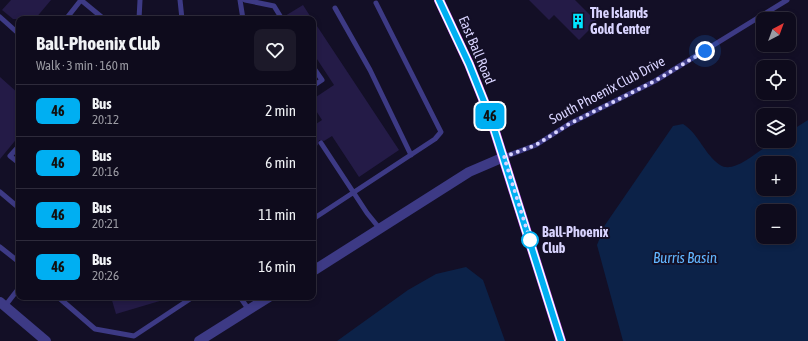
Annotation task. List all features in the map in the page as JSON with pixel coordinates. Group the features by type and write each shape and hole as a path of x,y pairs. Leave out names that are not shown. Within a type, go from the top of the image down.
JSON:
{"main road":[{"name":"East Ball Road","path":"439,0 469,64 504,157 561,341"}],"street":[{"name":"South Phoenix Club Drive","path":"316,269 469,172 504,157"},
{"path":"199,341 264,300"},
{"path":"2,304 46,341"}],"lane":[{"path":"68,16 81,0 100,16"},
{"path":"140,0 140,16"},
{"path":"180,0 182,16"},
{"path":"240,0 243,16"},
{"path":"244,0 274,6 280,16"},
{"name":"South Phoenix Club Drive","path":"504,157 536,145 569,124 655,81 787,0"},
{"path":"316,218 435,139 441,132 376,3"},
{"path":"335,8 370,70 411,155"},
{"path":"0,17 16,31"},
{"path":"316,71 322,80 316,84"},
{"path":"321,143 380,229"},
{"path":"16,149 10,156 16,161"},
{"path":"0,192 16,205"},
{"path":"0,247 16,260"},
{"path":"2,304 16,291"},
{"path":"61,300 94,330 134,336 188,300"},
{"path":"242,300 249,310"}],"water":[{"name":"Burris Basin","path":"808,120 808,341 623,341 597,245 605,225 673,126 683,124 689,128 714,160 720,165 726,167 733,166 747,160 764,148 796,148 796,128"},
{"path":"466,267 483,280 505,341 337,341 408,290 436,274"}],"building":[{"path":"11,0 51,0 38,16 16,16 16,19 13,19 2,10"},
{"name":"The Islands Gold Center","path":"529,0 575,0 597,22 579,40 554,15 549,20"},
{"path":"303,5 310,16 285,16"},
{"path":"316,25 399,150 359,177 332,136 324,141 319,140 318,145 316,146 316,124 322,120 316,111 316,97 334,85 316,58"},
{"path":"0,77 16,91 16,140 0,159"},
{"path":"112,300 163,300 116,314"}],"bus line":[{"name":"46","path":"439,0 469,64 491,119 514,186 561,341"}],"place":[{"name":"The Islands Gold Center","path":"578,21"},
{"name":"Ball-Phoenix Club","path":"530,240"}],"route":[{"path":"530,240 531,243 504,157 536,145 569,124 655,81 705,51"}]}
